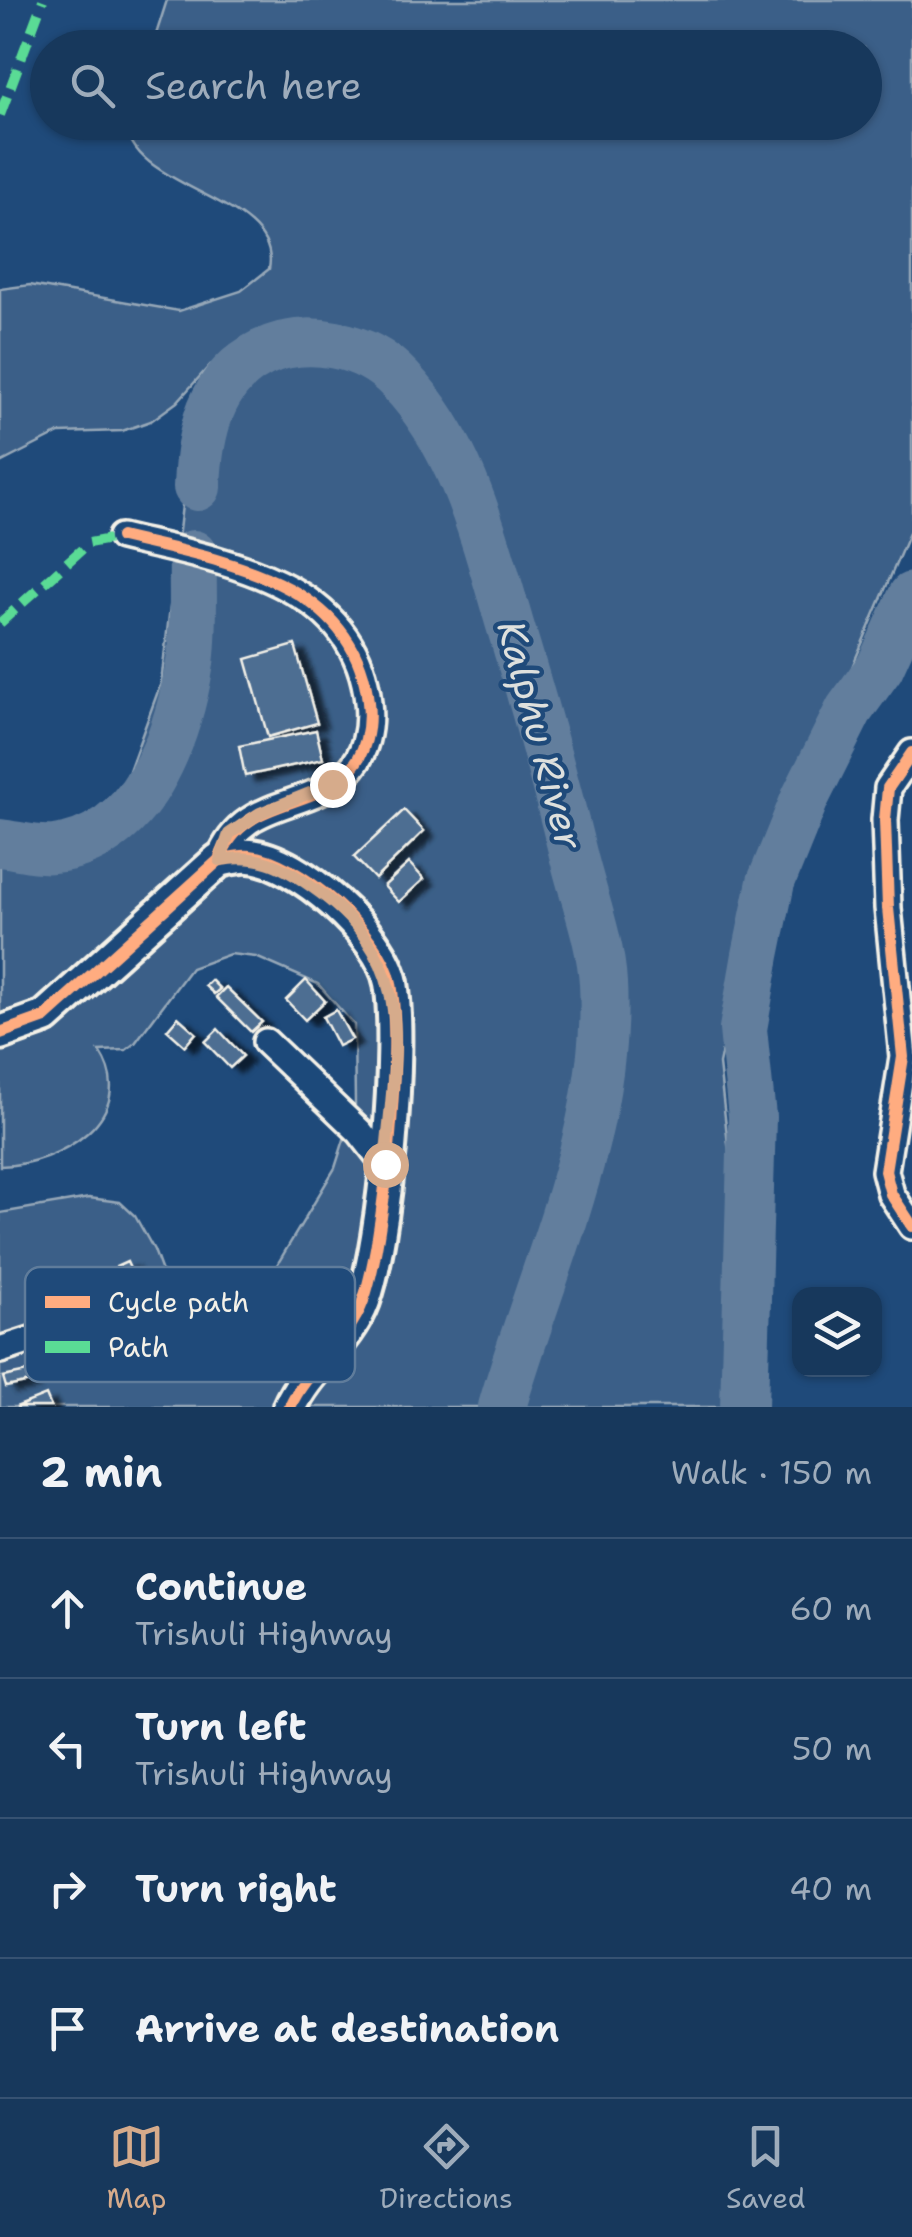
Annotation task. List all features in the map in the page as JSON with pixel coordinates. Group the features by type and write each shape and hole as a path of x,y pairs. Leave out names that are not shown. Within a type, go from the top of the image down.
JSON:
{"street":[{"path":"0,1033 45,1017 220,860 229,834 260,813 347,772 362,754 370,721 367,687 356,654 333,622 306,596 253,570 121,537"},
{"path":"912,753 888,788 885,820 888,908 903,1057 885,1171 891,1194 912,1226"},
{"path":"220,860 249,856 281,865 354,920 374,947 390,981 394,1043 377,1250 362,1304 355,1314"},
{"path":"266,1042 360,1132 385,1164"},
{"path":"0,1350 25,1342"},
{"path":"290,1407 307,1382"}],"shaded area":[{"path":"167,0 912,0 912,526 756,893 719,1064 734,1198 730,1407 0,1407 0,1213 89,1198 120,1202 135,1216 160,1267 25,1267 25,1382 355,1382 355,1267 276,1267 335,1168 355,1105 354,1025 318,984 256,957 230,954 191,968 126,1050 99,1051 110,1075 110,1096 102,1116 88,1132 46,1157 0,1166 0,825 63,834 91,825 110,808 123,787 161,683 189,446 211,364 177,402 151,421 122,431 59,433 0,463 0,289 30,285 179,311 241,291 269,269 267,245 253,225 151,164 132,140 882,140 882,30 157,30"}],"building":[{"path":"295,645 317,723 268,737 246,659"},
{"path":"316,730 323,759 245,776 239,746"},
{"path":"404,810 424,831 375,879 354,857"},
{"path":"409,863 424,879 399,902 384,886"},
{"path":"211,980 220,989 214,994 205,986"},
{"path":"306,980 325,1001 305,1020 286,1000"},
{"path":"226,987 262,1022 251,1032 216,997"},
{"path":"336,1010 352,1039 338,1046 323,1017"},
{"path":"178,1017 196,1033 185,1046 167,1030"},
{"path":"218,1029 243,1056 230,1068 205,1042"},
{"path":"25,1372 25,1382 30,1382 6,1387 3,1377"},
{"path":"46,1395 51,1407 16,1407"}],"waterway":[{"name":"Kalphu River","path":"197,487 205,428 230,377 244,364 279,347 297,343 335,345 386,367 422,406 456,464 481,528 552,771 596,936 603,983 603,1038 585,1145 502,1407"},
{"name":"Kalphu River","path":"0,843 54,849 85,841 111,827 133,806 165,752 184,692 193,622 193,554"},
{"name":"Kalphu River","path":"744,1407 752,1117 743,1029 771,882 805,798 849,710 880,667 912,596"}],"marked path":[{"path":"32,30 43,0"},
{"path":"0,115 30,35"},
{"path":"0,623 89,543 121,537"}],"cycle path":[{"path":"121,537 198,555 276,582 310,602 338,628 358,661 369,721 363,749 353,766 331,785 243,825 219,860"},
{"path":"912,753 888,788 885,820 888,908 903,1057 885,1171 891,1194 912,1226"},
{"path":"0,1033 45,1017 219,860 250,856 269,861 313,885 372,943 391,983 394,1012 393,1096 384,1191 371,1273 355,1317"},
{"path":"290,1407 305,1382"}],"route":[{"path":"332,784 260,813 229,834 220,860 249,856 281,865 354,920 374,947 390,981 394,1043 385,1164"}]}
